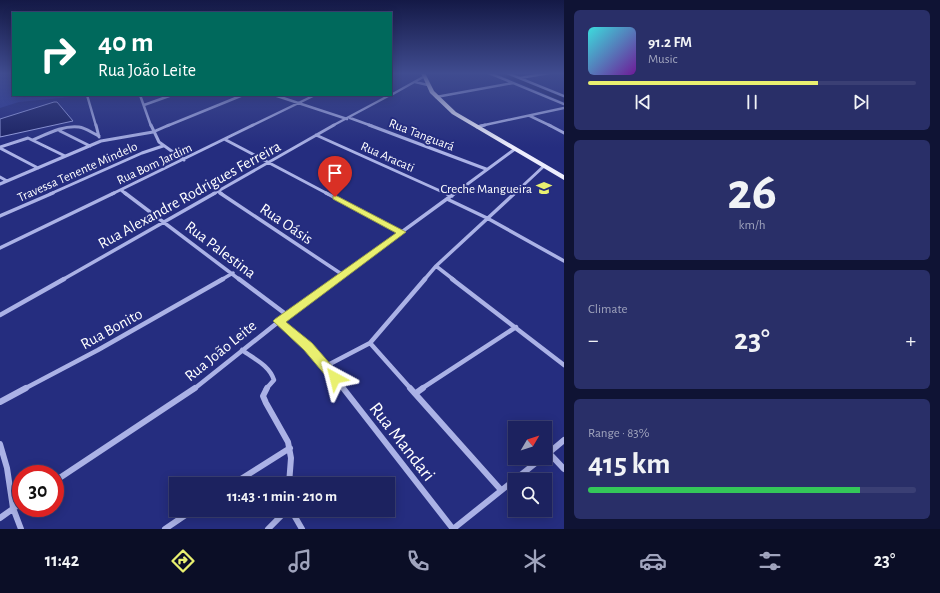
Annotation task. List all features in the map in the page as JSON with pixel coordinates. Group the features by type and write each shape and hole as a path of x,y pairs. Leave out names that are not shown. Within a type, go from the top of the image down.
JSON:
{"main road":[{"path":"437,98 454,113 564,178"}],"street":[{"path":"88,98 101,141"},
{"path":"141,98 158,142 184,160"},
{"path":"144,105 164,98"},
{"path":"0,184 101,141 153,132 236,98"},
{"name":"Rua Tanguará","path":"282,98 349,118 486,169"},
{"name":"Rua Bom Jardim","path":"0,248 226,140 310,98"},
{"name":"Rua Alexandre Rodrigues Ferreira","path":"0,315 164,221 386,98"},
{"path":"549,98 564,104"},
{"path":"477,127 564,108"},
{"path":"530,116 564,133"},
{"path":"33,140 60,130 78,127 99,136"},
{"path":"60,130 90,146"},
{"name":"Rua Aracati","path":"316,136 452,196"},
{"path":"0,147 23,138 33,140 65,156"},
{"path":"226,140 401,232"},
{"name":"Travessa Tenente Mindelo","path":"0,216 142,153 163,146"},
{"path":"0,147 38,168"},
{"name":"Rua João Leite","path":"64,475 186,396 278,321 515,149"},
{"path":"326,366 370,343 436,266 544,166"},
{"path":"0,177 7,181"},
{"name":"Rua Palestina","path":"121,190 288,314"},
{"name":"Rua Oásis","path":"218,191 343,275"},
{"path":"447,199 487,218 564,261"},
{"path":"436,266 564,365"},
{"name":"Rua Bonito","path":"0,402 98,350 233,273"},
{"name":"Rua Mandari","path":"278,321 303,341 326,366 453,529"},
{"path":"416,393 516,327"},
{"path":"370,343 501,490"},
{"path":"242,350 269,370 274,377 274,380 263,396 290,448 289,477"},
{"path":"552,450 564,440"},
{"path":"0,444 7,468 12,501"},
{"path":"244,477 290,448"},
{"path":"552,458 564,469"},
{"path":"453,529 533,465"},
{"path":"0,518 12,509"},
{"path":"16,517 20,529"},
{"path":"165,529 183,517"},
{"path":"268,529 280,517"},
{"path":"295,517 302,529"}],"shaded area":[{"path":"0,98 64,98 19,102 0,108"},
{"path":"57,102 73,121 0,137 0,119"}],"waterway":[{"path":"558,98 564,100"}],"place":[{"name":"Creche Mangueira","path":"544,188"}],"route":[{"path":"335,197 401,232 278,321 308,346 335,378"}]}
